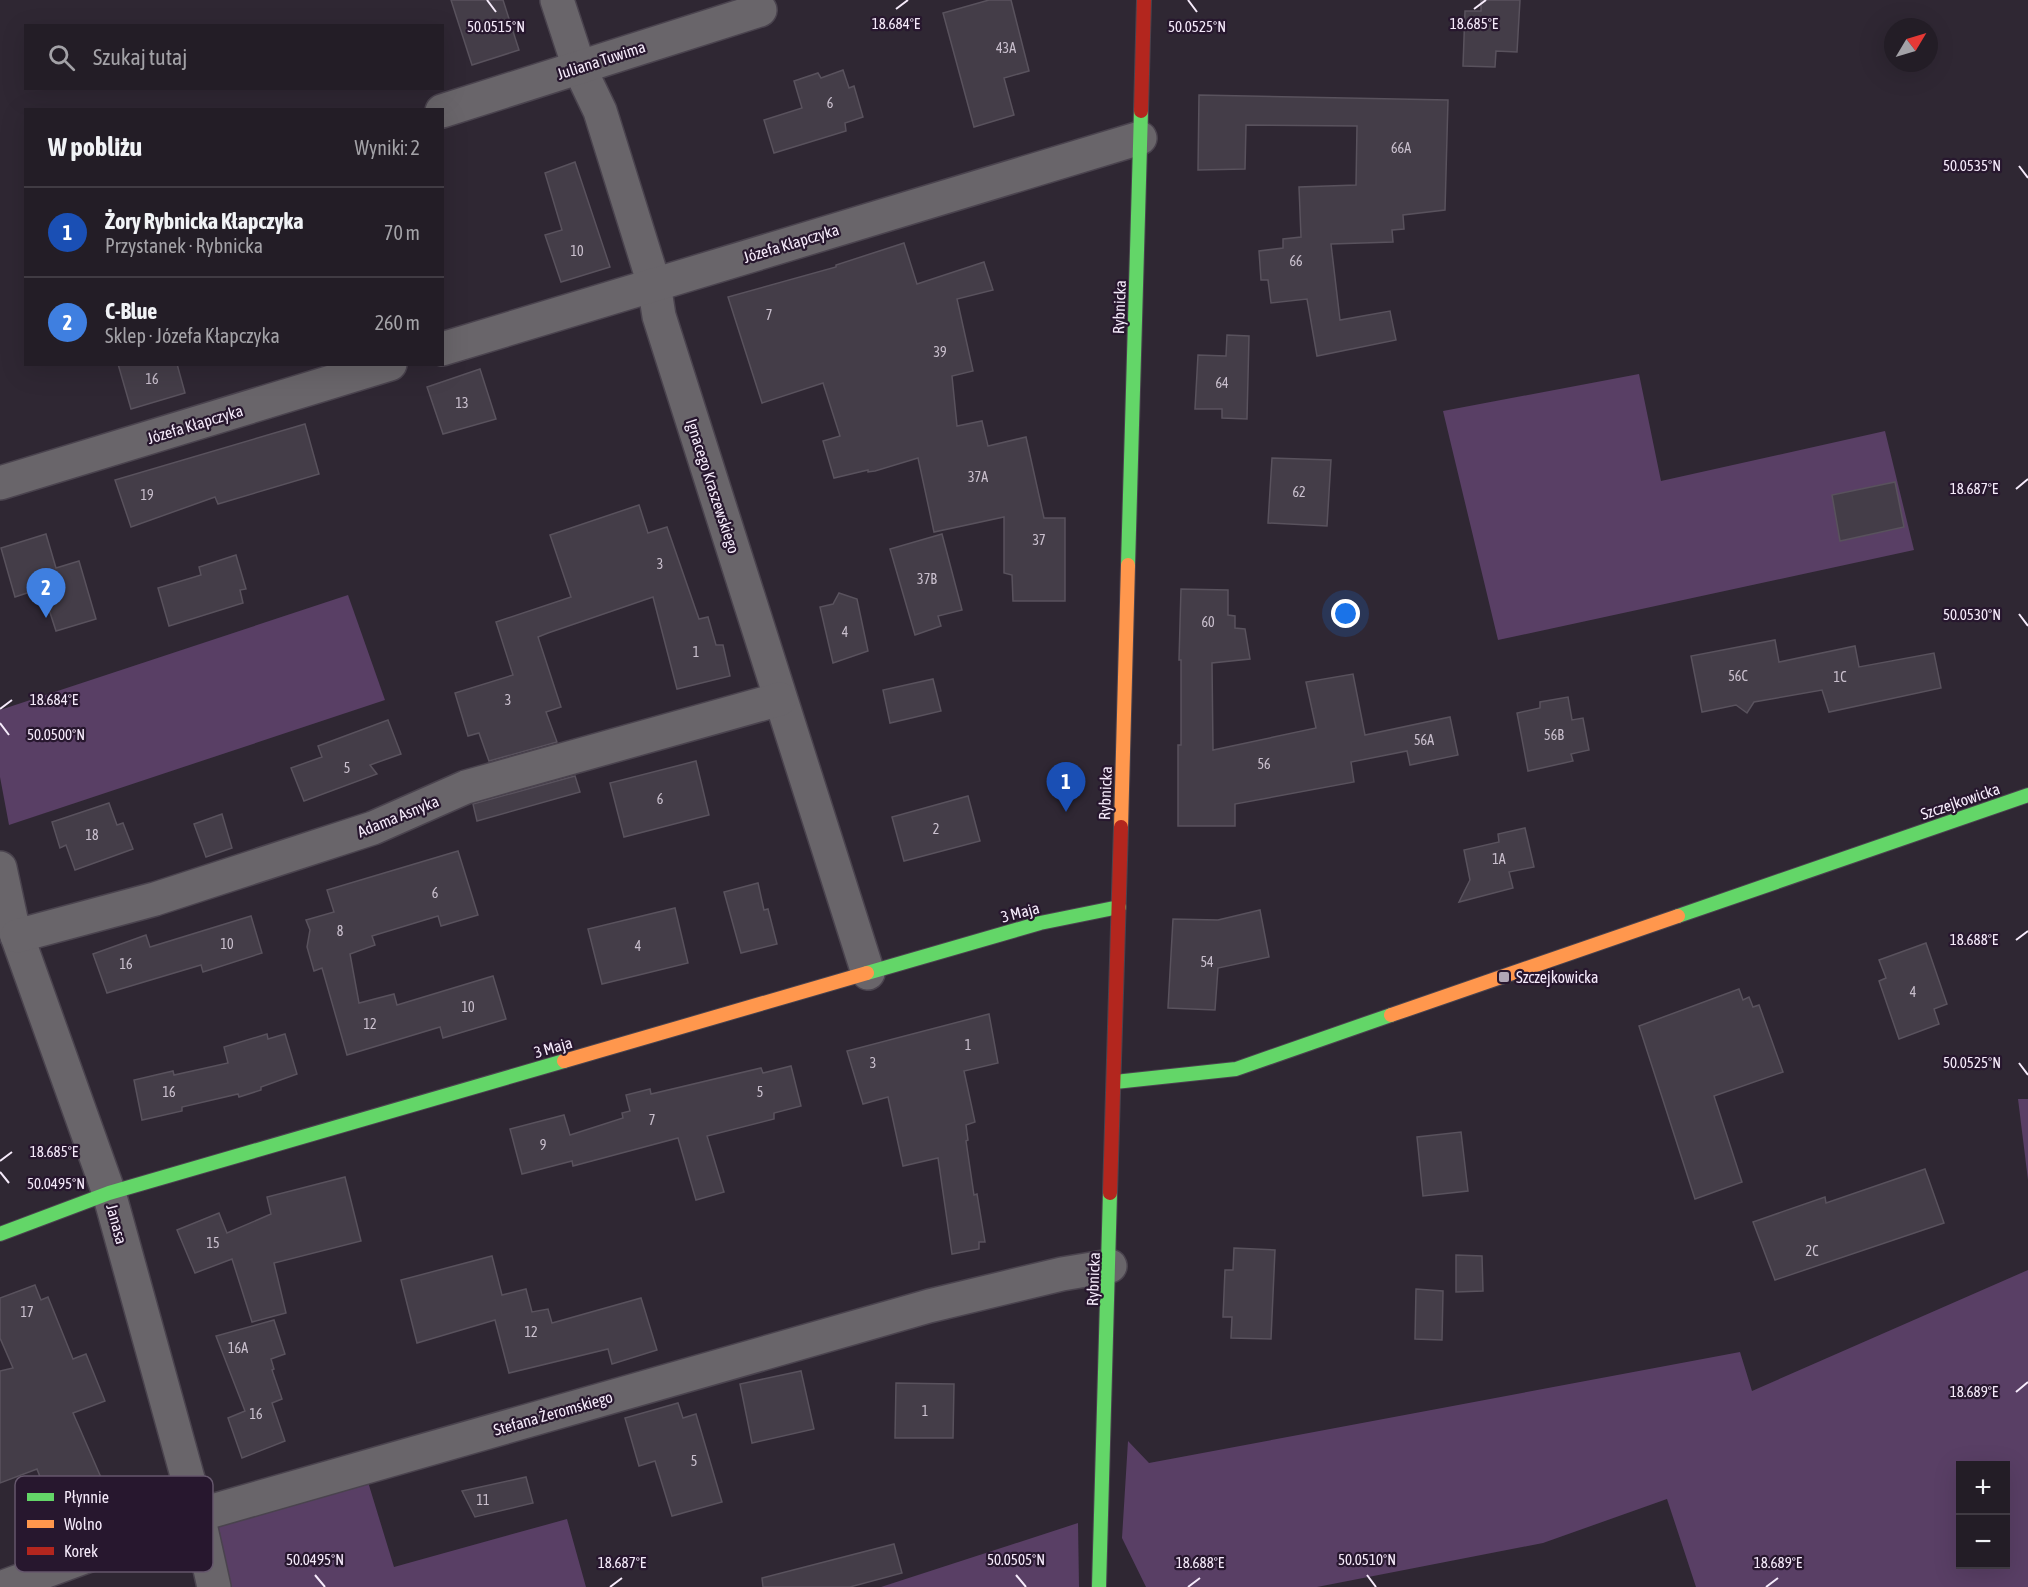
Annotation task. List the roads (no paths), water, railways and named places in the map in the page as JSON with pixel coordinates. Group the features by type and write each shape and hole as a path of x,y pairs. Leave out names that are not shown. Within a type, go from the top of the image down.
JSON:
{"street":[{"name":"Ignacego Kraszewskiego","path":"557,0 579,67 600,111 654,284 659,316 868,973"},
{"name":"Rybnicka","path":"1100,1587 1144,0"},
{"name":"Juliana Tuwima","path":"444,110 760,10"},
{"name":"Józefa Kłapczyka","path":"444,347 1140,138"},
{"name":"Józefa Kłapczyka","path":"0,483 383,366"},
{"name":"Adama Asnyka","path":"9,926 155,899 373,828 466,787 780,699"},
{"name":"Szczejkowicka","path":"1115,1082 1236,1069 2028,795"},
{"name":"Janasa","path":"0,868 9,926 109,1193 187,1476"},
{"name":"3 Maja","path":"0,1234 109,1193 1040,922 1119,907"},
{"name":"Stefana Żeromskiego","path":"213,1511 929,1306 1062,1274 1110,1266"},
{"name":"Stefana Żeromskiego","path":"3,1587 44,1572"},
{"name":"Janasa","path":"211,1572 214,1587"}],"place":[{"name":"C-Blue","path":"46,618"},
{"name":"Żory Rybnicka Kłapczyka","path":"1066,812"},
{"name":"Szczejkowicka","path":"1504,977"}]}
